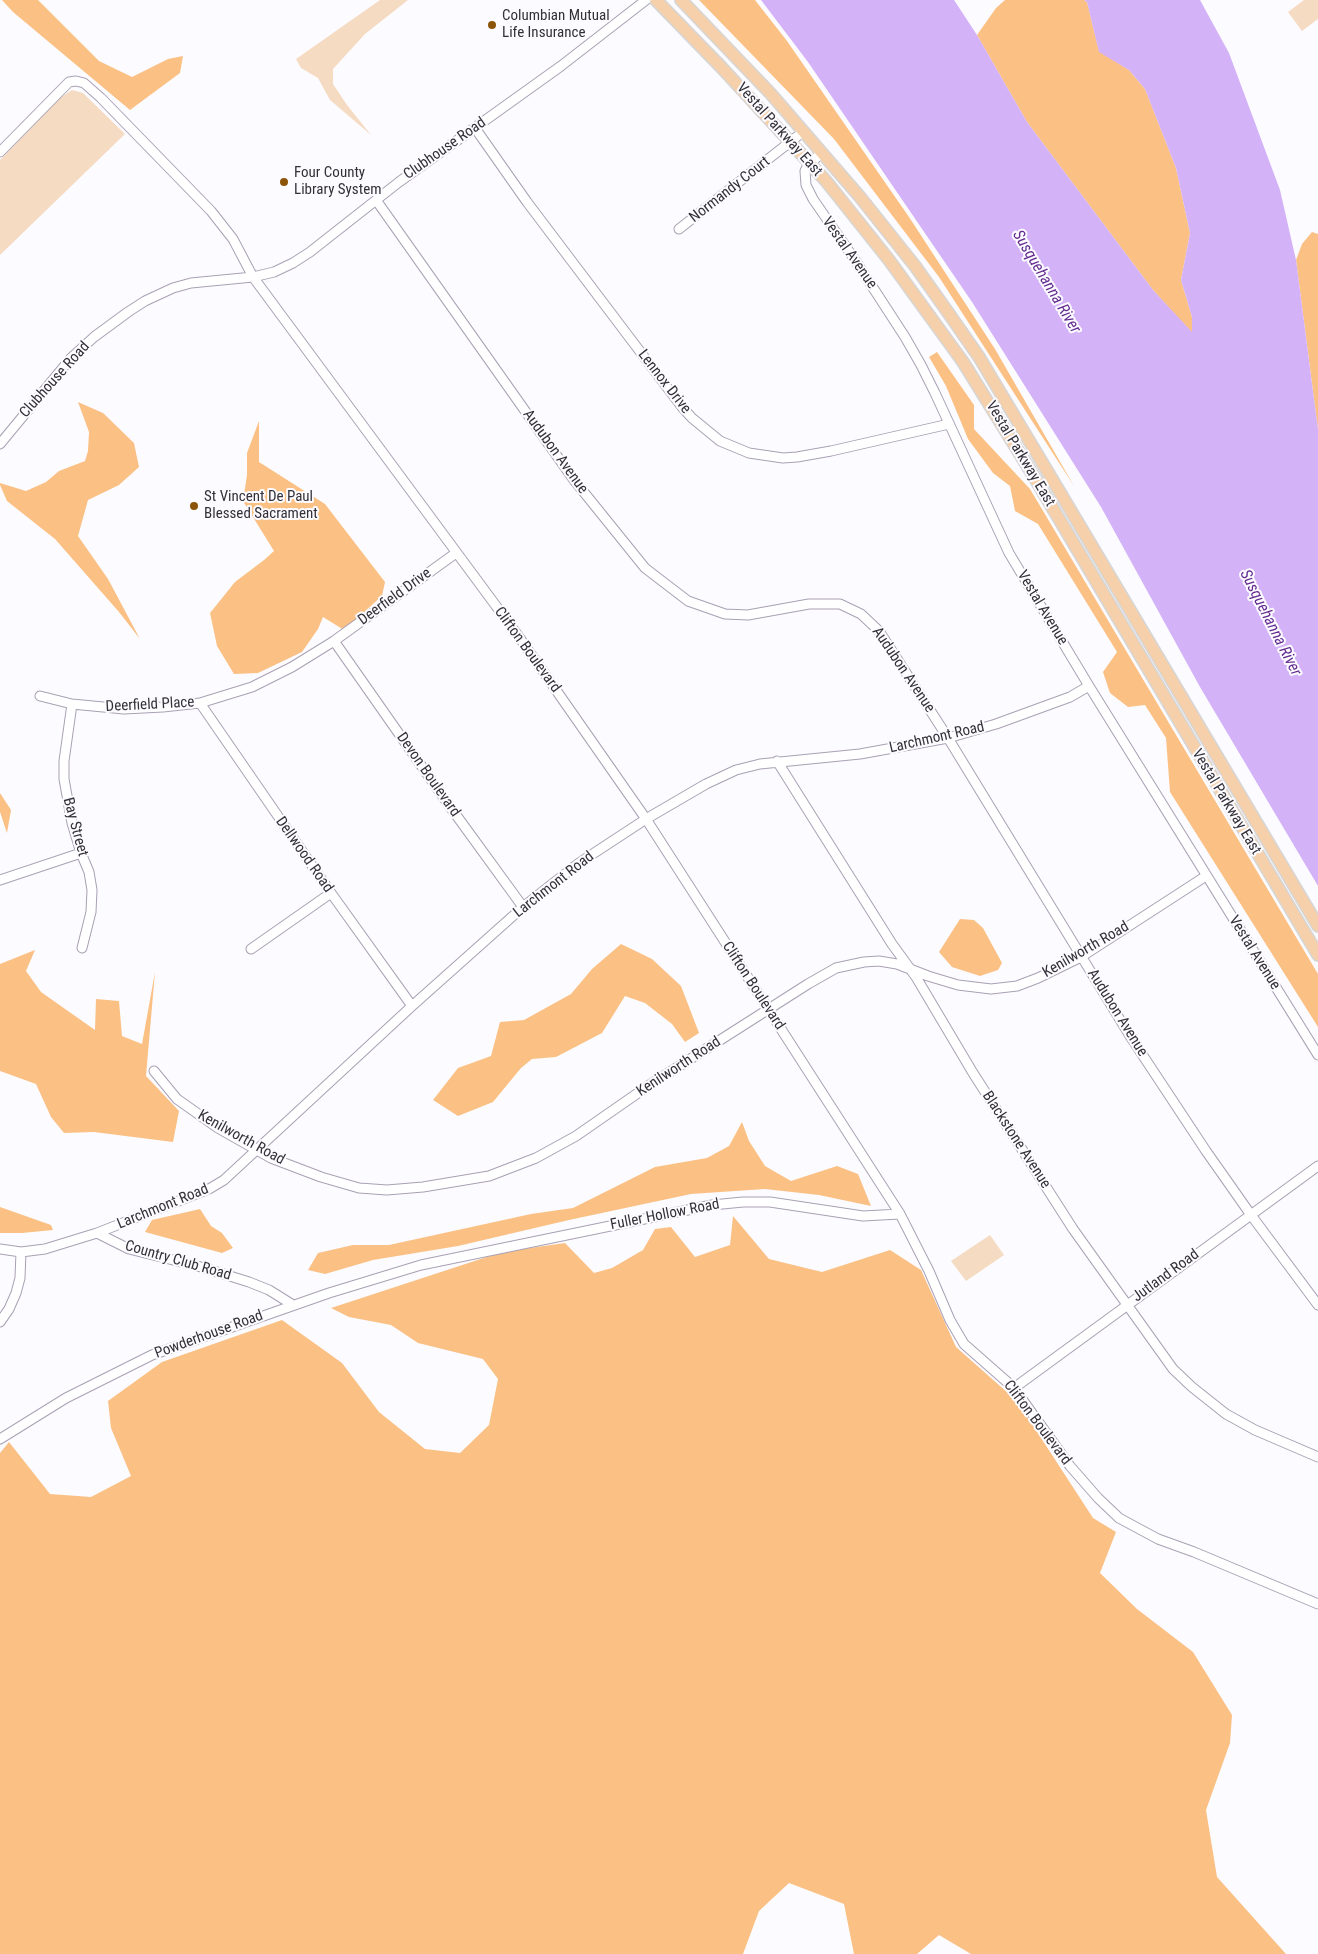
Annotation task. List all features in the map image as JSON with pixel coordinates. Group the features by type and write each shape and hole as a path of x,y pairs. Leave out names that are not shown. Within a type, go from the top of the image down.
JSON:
{"main road":[{"name":"Vestal Parkway East","path":"656,0 810,163 905,281 986,398 1318,955"},
{"name":"Vestal Parkway East","path":"681,0 729,48 804,131 860,197 915,266 979,357 1318,926"}],"street":[{"name":"Clubhouse Road","path":"0,444 72,358 94,337 128,312 173,288 191,283 253,277 274,272 298,259 422,165 561,66 646,0"},
{"name":"Clifton Boulevard","path":"0,152 69,82 84,83 101,98 211,211 233,239 253,277 298,340 420,500 456,553 519,637 646,819 900,1214 929,1271 950,1320 964,1344 1014,1388 1070,1466 1120,1518 1158,1539 1194,1552 1318,1604"},
{"name":"Lennox Drive","path":"475,128 533,210 682,407 706,431 720,441 749,453 783,458 797,457 949,424"},
{"name":"Normandy Court","path":"679,229 804,131"},
{"path":"810,163 822,152"},
{"name":"Vestal Avenue","path":"810,163 804,175 813,199 905,337 935,393 1009,553 1089,686 1318,1055"},
{"name":"Audubon Avenue","path":"376,200 574,480 645,568 688,600 725,614 748,615 809,604 840,604 852,608 870,621 879,631 948,738 1081,957 1195,1134 1250,1215 1318,1305"},
{"name":"Deerfield Drive","path":"334,641 456,553"},
{"name":"Deerfield Place","path":"40,696 72,704 124,709 163,707 200,702 252,687 292,667 334,641"},
{"name":"Devon Boulevard","path":"334,641 523,907"},
{"name":"Larchmont Road","path":"97,1233 210,1189 224,1180 412,1006 523,907 579,863 646,819 723,775 777,761 860,754 948,738 996,724 1070,696 1089,686"},
{"name":"Dellwood Road","path":"200,702 331,893 412,1006"},
{"name":"Bay Street","path":"72,704 64,761 66,798 81,853 89,872 92,890 91,912 82,948"},
{"name":"Blackstone Avenue","path":"777,761 834,854 909,968 973,1073 1073,1229 1128,1303 1162,1354 1192,1388 1233,1418 1255,1430 1318,1457"},
{"path":"0,880 81,853"},
{"name":"Kenilworth Road","path":"154,1071 185,1106 271,1158 321,1177 359,1188 386,1190 422,1187 490,1176 536,1158 576,1136 648,1086 836,968 879,961 898,964 958,985 975,988 1006,988 1038,978 1081,957 1206,876"},
{"path":"251,949 331,893"},
{"name":"Jutland Road","path":"1014,1388 1318,1166"},
{"name":"Fuller Hollow Road","path":"431,1262 712,1205 770,1202 863,1216 900,1214"},
{"path":"0,1249 21,1252 45,1249 97,1233"},
{"name":"Country Club Road","path":"97,1233 129,1249 201,1267 249,1282 269,1290 294,1306"},
{"path":"0,1322 16,1293 20,1278 21,1252"},
{"name":"Powderhouse Road","path":"0,1439 66,1398 152,1355 395,1272 431,1262"}],"shaded area":[{"path":"2,0 38,0 99,61 132,77 168,59 183,56 180,73 130,110 13,12"},
{"path":"380,0 408,0 365,34 333,69 333,84 371,135 330,100 318,78 301,68 296,59"},
{"path":"699,0 755,0 787,41 909,217 995,349 1074,486 939,277 834,139"},
{"path":"1005,0 1084,0 1087,2 1099,51 1129,70 1145,89 1176,168 1190,233 1181,280 1192,317 1192,333 1153,290 1027,122 977,35 996,8"},
{"path":"1304,0 1318,0 1318,19 1302,31 1288,12"},
{"path":"72,90 83,93 125,134 0,255 0,160 60,98"},
{"path":"1312,232 1318,234 1318,430 1296,260 1302,244"},
{"path":"937,352 974,405 974,429 1030,489 1318,974 1318,1027 1170,792 1166,738 1145,705 1128,707 1110,693 1103,672 1117,652 1038,524 1015,511 1010,486 993,473 968,439 946,386 929,357"},
{"path":"78,402 103,413 134,443 139,467 119,485 88,500 78,536 108,579 140,639 55,539 7,501 0,485 0,483 26,491 46,482 59,471 85,461 88,451 89,432"},
{"path":"259,421 259,462 325,504 385,582 382,596 344,630 323,617 318,629 302,652 258,673 234,674 217,646 210,613 235,582 274,551 243,501 247,475 247,453"},
{"path":"0,793 11,810 7,833 0,812"},
{"path":"960,919 974,920 983,928 1002,963 998,970 980,976 952,967 939,952"},
{"path":"621,944 652,959 681,986 699,1033 685,1042 672,1024 645,1003 625,996 602,1033 556,1057 532,1059 521,1068 493,1102 458,1116 433,1100 458,1068 491,1056 500,1022 524,1020 571,994 592,969"},
{"path":"35,950 26,971 41,992 95,1030 96,999 119,1001 122,1036 142,1044 155,972 146,1076 179,1111 173,1142 94,1132 64,1133 51,1117 36,1084 0,1071 0,964"},
{"path":"742,1122 749,1141 765,1166 791,1181 837,1166 858,1174 871,1206 819,1195 765,1189 691,1194 458,1246 373,1260 325,1274 308,1270 318,1253 353,1245 389,1245 531,1214 573,1208 655,1167 707,1158 729,1146"},
{"path":"0,1207 51,1225 53,1230 0,1233"},
{"path":"200,1209 211,1226 222,1233 233,1248 222,1253 145,1232 152,1220"},
{"path":"733,1216 769,1259 822,1272 890,1250 921,1270 956,1347 1017,1401 1093,1518 1116,1532 1100,1573 1137,1609 1193,1652 1232,1715 1230,1743 1206,1810 1217,1877 1286,1954 971,1954 939,1935 917,1954 854,1954 844,1904 789,1883 759,1911 743,1954 0,1954 0,1453 9,1442 50,1494 91,1497 131,1476 111,1428 108,1401 162,1362 282,1320 342,1363 379,1412 425,1449 460,1453 489,1425 498,1379 483,1359 418,1343 391,1325 349,1317 331,1308 502,1252 565,1243 594,1273 612,1268 643,1250 655,1229 671,1227 695,1257 730,1245"},
{"path":"990,1235 1004,1255 966,1281 951,1261"}],"water":[{"name":"Susquehanna River","path":"761,0 954,0 977,35 1027,122 1153,290 1192,332 1192,317 1181,280 1190,233 1176,168 1145,89 1129,70 1099,52 1087,2 1084,0 1200,0 1229,53 1280,190 1296,260 1318,430 1318,886 1200,687 1101,507 972,302 808,62"}],"place":[{"name":"Columbian Mutual Life Insurance","path":"492,25"},
{"name":"Four County Library System","path":"284,182"},
{"name":"St Vincent De Paul Blessed Sacrament","path":"194,506"}]}
